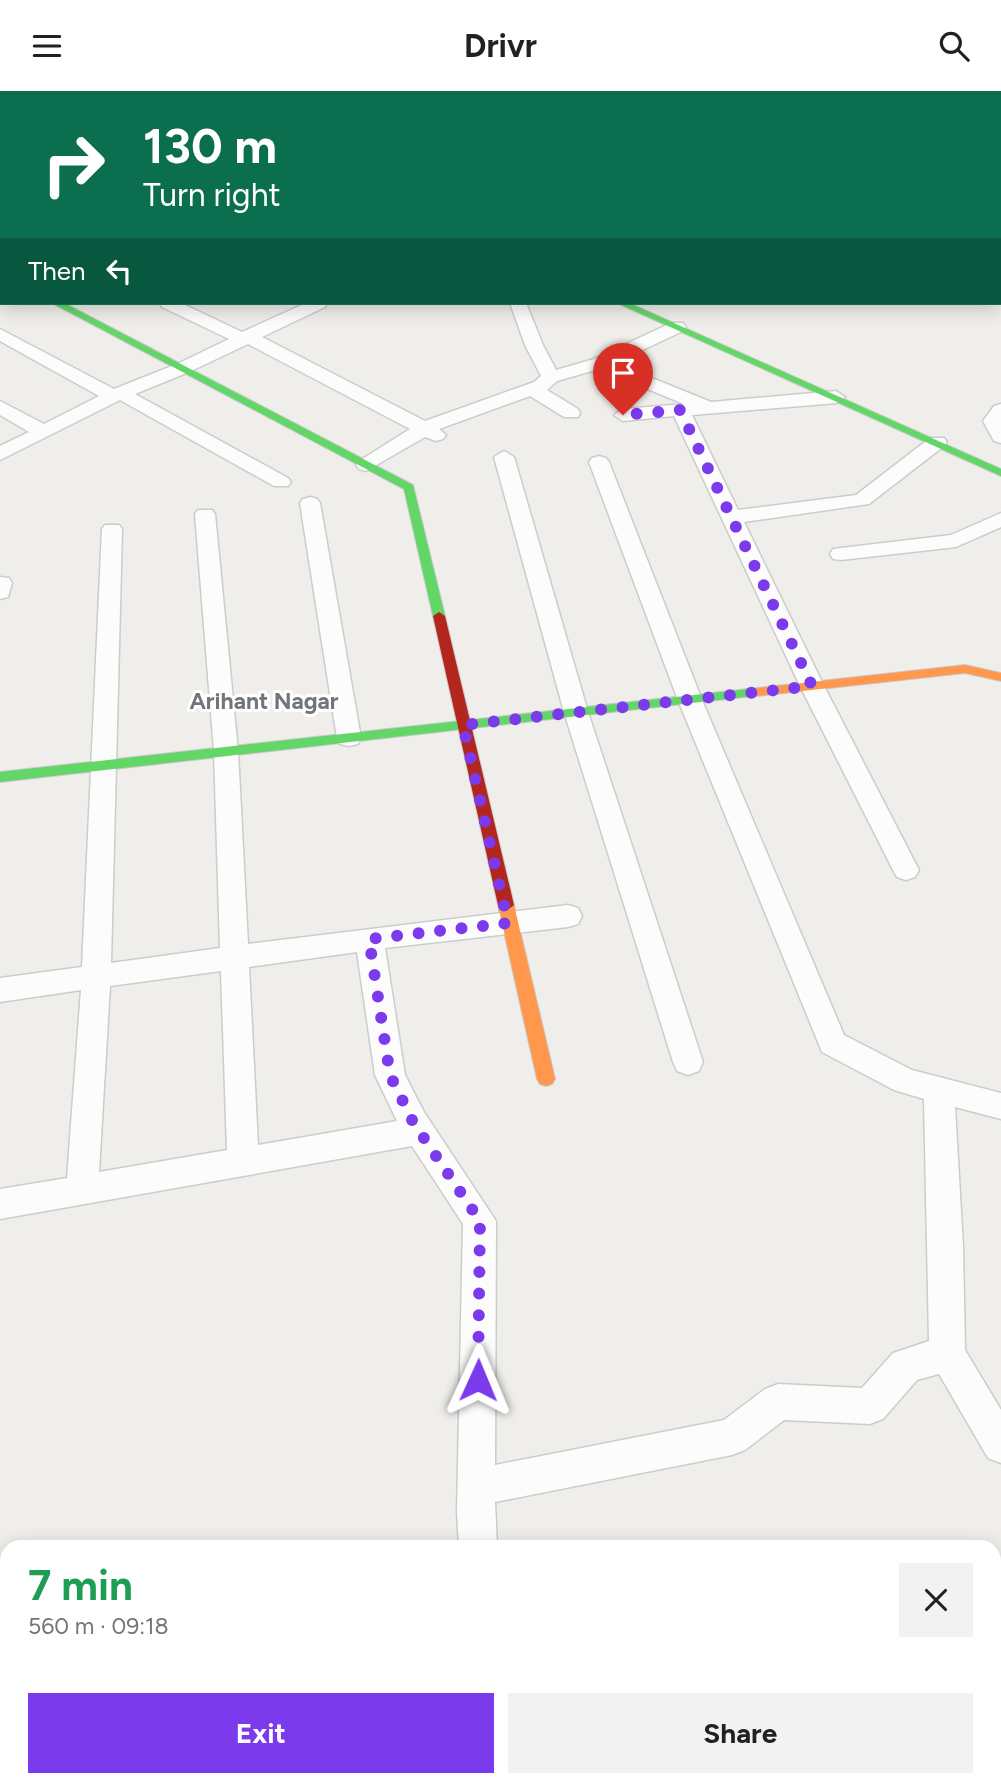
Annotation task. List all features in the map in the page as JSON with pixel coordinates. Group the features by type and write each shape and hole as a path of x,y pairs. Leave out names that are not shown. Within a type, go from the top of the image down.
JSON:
{"street":[{"path":"61,305 409,487 546,1079"},
{"path":"173,305 245,337 430,432"},
{"path":"0,454 117,395 183,368 307,305"},
{"path":"519,305 534,345 551,377"},
{"path":"627,305 996,467"},
{"path":"366,465 477,407 532,389 551,377 600,363 677,327"},
{"path":"0,334 281,482"},
{"path":"600,363 708,408"},
{"path":"532,389 571,413"},
{"path":"623,415 836,397"},
{"path":"0,407 43,432"},
{"path":"680,410 812,686 906,870"},
{"path":"1001,410 993,421 1001,437"},
{"path":"731,517 862,500 937,442"},
{"path":"504,457 576,712 688,1062"},
{"path":"599,462 690,699 833,1043 905,1081 1001,1106"},
{"path":"310,503 349,738"},
{"path":"205,514 226,751 243,1162"},
{"path":"841,554 956,541 1001,519"},
{"path":"82,1190 96,977 112,529"},
{"path":"0,592 1,583"},
{"path":"0,777 965,669 1001,677"},
{"path":"0,990 369,939 568,916"},
{"path":"369,939 390,1075 419,1131 480,1221 478,1540"},
{"path":"939,1090 946,1246 947,1354 1001,1445"},
{"path":"0,1204 419,1131"},
{"path":"477,1487 732,1437 778,1402 870,1406 906,1365 947,1354"}],"traffic: fast":[{"path":"61,305 409,487 439,616"},
{"path":"626,305 1001,473"},
{"path":"0,777 757,692"}],"traffic: slow":[{"path":"757,692 965,669 1001,677"},
{"path":"506,905 546,1079"}],"traffic: jam":[{"path":"439,616 506,905"}],"district":[{"name":"Arihant Nagar","path":"264,701"}],"route":[{"path":"478,1380 480,1221 413,1122 390,1075 369,939 508,923 463,725 812,686 680,410 623,415"}]}
